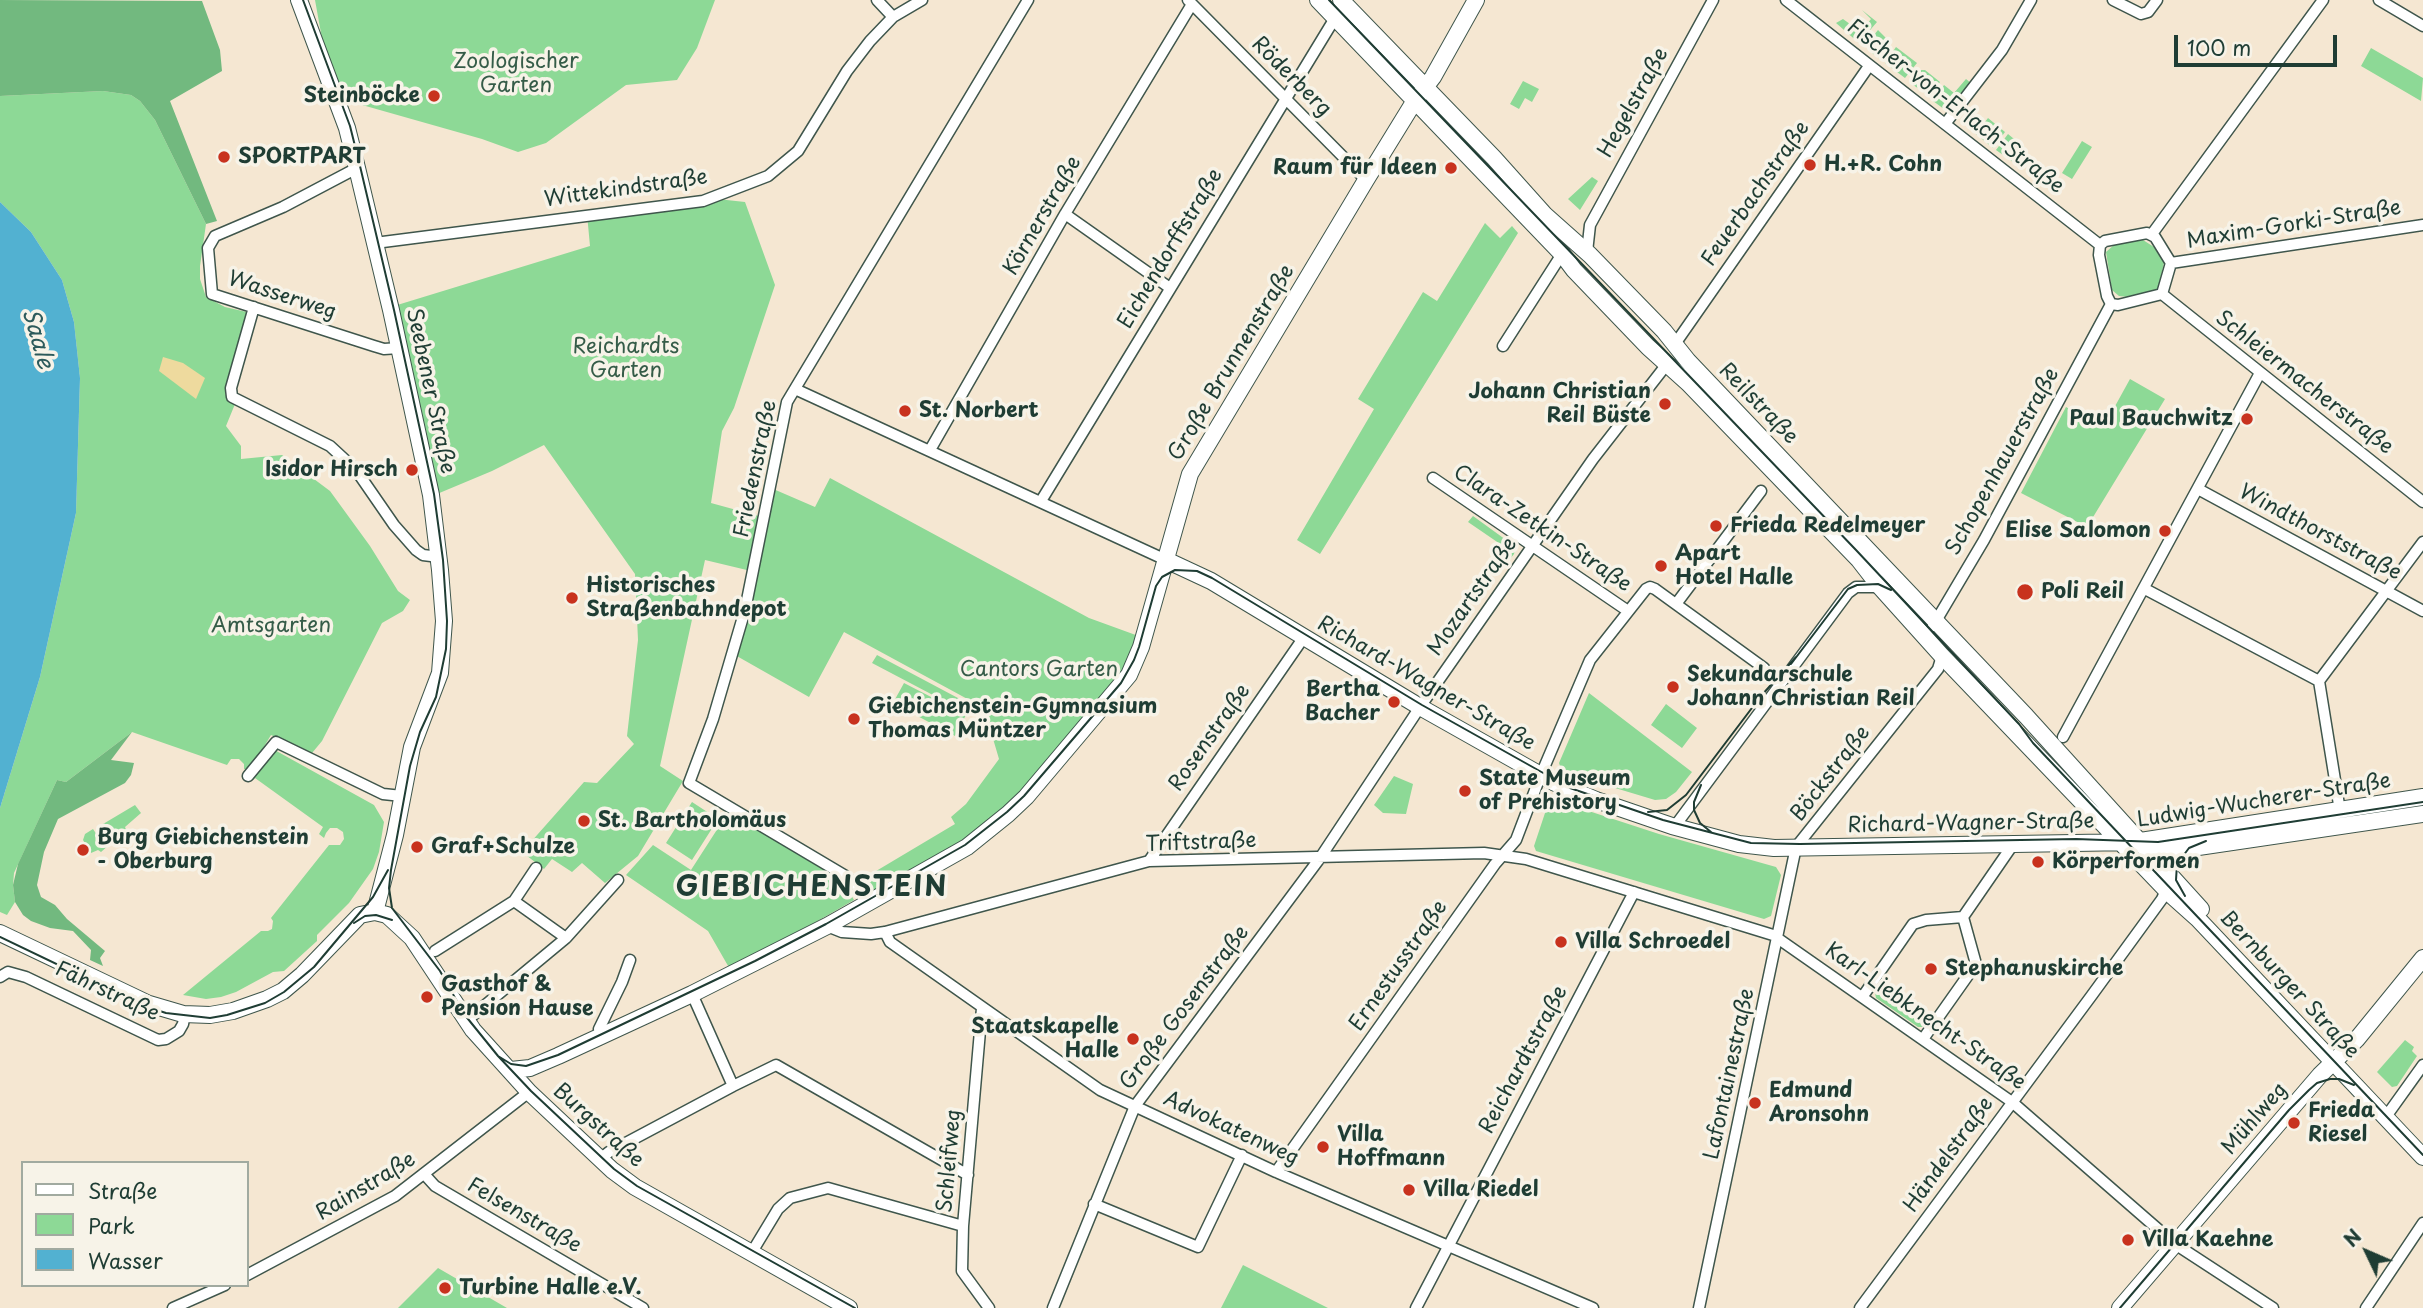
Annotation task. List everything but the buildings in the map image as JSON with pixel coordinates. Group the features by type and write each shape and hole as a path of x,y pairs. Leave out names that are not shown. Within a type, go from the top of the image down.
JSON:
{"street":[{"name":"Seebener Straße","path":"299,0 347,128 431,495 439,557 444,621 441,664 433,696 412,747 395,835 375,912"},
{"path":"877,0 893,17"},
{"name":"Wittekindstraße","path":"375,243 703,201 768,177 797,151 847,71 870,41 893,17 922,0"},
{"name":"Friedenstraße","path":"868,904 858,887 844,875 689,783 716,710 745,610 787,402 1028,0"},
{"name":"Reilstraße","path":"1318,0 1562,254 1583,280 1859,560 1942,656 2136,845"},
{"name":"Große Brunnenstraße","path":"511,1070 538,1065 692,994 827,926 967,847 1026,797 1129,676 1142,647 1190,474 1476,0"},
{"name":"Hegelstraße","path":"1587,251 1590,225 1713,0"},
{"name":"Fischer-von-Erlach-Straße","path":"1786,0 2100,245"},
{"path":"1945,124 2002,50 2031,0"},
{"path":"2113,0 2141,14 2148,12 2157,0"},
{"path":"2152,234 2323,0"},
{"path":"2379,0 2423,26"},
{"name":"Reilstraße","path":"1343,1 1545,215 1587,251 2116,812 2136,845"},
{"name":"Röderberg","path":"1190,2 1366,180"},
{"name":"Körnerstraße","path":"930,450 1190,2"},
{"name":"Eichendorffstraße","path":"1041,501 1335,18"},
{"name":"Feuerbachstraße","path":"1675,344 1869,66"},
{"name":"Wasserweg","path":"357,168 283,207 215,236 208,247 212,294 384,349 399,348"},
{"path":"1065,214 1170,288"},
{"path":"1567,233 1578,232 1590,225"},
{"name":"Maxim-Gorki-Straße","path":"2171,262 2423,225"},
{"path":"2152,234 2160,242 2171,262 2162,295 2118,305 2111,304 2101,269 2098,251 2100,245 2105,241 2152,234"},
{"path":"1503,346 1562,254"},
{"name":"Schleiermacherstraße","path":"2162,295 2423,502"},
{"name":"Schopenhauerstraße","path":"1924,637 1937,622 1984,540 2111,304"},
{"path":"254,307 231,388 232,397 330,446 356,470 394,525 416,550 424,555 439,557"},
{"name":"Mozartstraße","path":"1320,858 1420,706 1593,459 1667,364"},
{"path":"2063,737 2260,373"},
{"name":"Richard-Wagner-Straße","path":"795,389 1192,570 1420,706 1569,790 1675,826 1739,844 1796,848 2014,843 2136,845"},
{"name":"Clara-Zetkin-Straße","path":"1433,478 1628,611"},
{"name":"Windthorststraße","path":"2198,489 2423,611"},
{"path":"1761,491 1676,604 1764,668"},
{"path":"2340,811 2319,681 2423,542"},
{"name":"Ernestusstraße","path":"1276,1172 1516,840 1590,660 1650,587 1676,604"},
{"path":"1675,826 1848,593 1856,587 1880,587"},
{"path":"2145,589 2319,681"},
{"name":"Rosenstraße","path":"1149,861 1304,637"},
{"name":"Böckstraße","path":"1796,848 1938,670 1942,656"},
{"path":"248,776 276,741 383,794 402,796"},
{"name":"Ludwig-Wucherer-Straße","path":"2136,845 2245,823 2423,797"},
{"name":"Ludwig-Wucherer-Straße","path":"2136,845 2167,851 2423,814"},
{"path":"1923,1039 1976,964 1963,918 2014,843"},
{"name":"Bernburger Straße","path":"2136,845 2198,919 2423,1146"},
{"name":"Bernburger Straße","path":"2136,845 2172,887"},
{"name":"Lafontainestraße","path":"1699,1308 1796,848"},
{"path":"2172,887 2176,867 2189,848"},
{"name":"Triftstraße","path":"827,926 842,932 885,932 1149,861 1473,853 1503,855"},
{"name":"Karl-Liebknecht-Straße","path":"1503,855 1526,859 1778,938 2012,1101 2175,1244 2273,1308"},
{"name":"Große Gosenstraße","path":"1053,1308 1135,1107 1320,858"},
{"path":"435,951 514,901 536,868"},
{"path":"466,1021 566,938 618,880"},
{"name":"Händelstraße","path":"1860,1308 2172,887"},
{"name":"Reichardtstraße","path":"1416,1308 1634,892"},
{"path":"514,901 566,938"},
{"name":"Fährstraße","path":"0,933 149,1004 185,1014 209,1015 233,1012 283,990 302,975 356,917 375,912"},
{"name":"Burgstraße","path":"375,912 394,919 412,938 466,1021 529,1092 600,1159 635,1187 849,1308"},
{"path":"1863,996 1913,924 1926,920 1963,918"},
{"name":"Advokatenweg","path":"885,932 890,942 1100,1090 1276,1172 1592,1308"},
{"name":"Mühlweg","path":"2120,1308 2336,1059 2357,1039 2423,958"},
{"path":"600,1035 599,1028 630,960"},
{"name":"Fährstraße","path":"0,977 8,972 26,976 158,1040 166,1039 179,1031 185,1014"},
{"path":"692,994 733,1086"},
{"name":"Schleifweg","path":"982,1008 963,1226 962,1271 989,1308"},
{"name":"Bernburger Straße","path":"2336,1059 2423,1157"},
{"path":"600,1159 776,1065 968,1175"},
{"path":"2390,1111 2423,1065"},
{"name":"Rainstraße","path":"248,1274 384,1202 425,1175 529,1092"},
{"path":"1094,1204 1198,1247 1242,1155"},
{"name":"Felsenstraße","path":"425,1175 435,1186 643,1308"},
{"path":"751,1252 778,1209 790,1198 828,1188 963,1226"},
{"path":"2366,1308 2423,1223"},
{"path":"173,1308 220,1287"}],"green space":[{"path":"0,0 202,1 220,50 222,71 170,101 217,221 206,224 155,120 140,101 131,95 103,91 0,96"},
{"name":"Zoologischer Garten","path":"315,0 715,0 697,48 677,80 626,85 546,143 518,152 482,139 341,99 325,55"},
{"path":"1862,10 1877,22 1859,43 1836,23 1843,19 1861,32 1871,19"},
{"path":"1878,30 1889,41 1887,52 1881,59 1872,53 1877,46 1870,40"},
{"path":"1896,47 1917,63 1905,78 1885,63"},
{"path":"2371,48 2423,78 2421,101 2361,66"},
{"path":"1916,70 1925,70 1940,82 1929,96 1909,82"},
{"path":"1966,79 1972,84 1948,112 1933,101 1944,85 1954,93"},
{"path":"1523,81 1539,89 1532,102 1525,98 1519,109 1510,104"},
{"name":"Amtsgarten","path":"103,91 131,95 140,101 155,120 206,224 200,279 206,297 225,307 251,313 225,394 235,404 226,426 241,446 241,459 282,455 330,491 370,546 398,591 410,600 403,611 382,623 322,741 312,753 271,735 250,770 244,769 244,764 239,759 231,759 227,765 132,732 66,782 57,780 14,873 15,902 7,915 0,912 0,808 40,677 76,513 80,378 74,322 62,280 31,232 0,202 0,96"},
{"path":"1988,118 2005,132 1993,148 1976,134"},
{"path":"2008,134 2025,148 2013,162 1996,150"},
{"path":"2082,141 2092,147 2072,179 2062,173"},
{"path":"1592,177 1598,181 1580,210 1568,199"},
{"name":"Reichardts Garten","path":"699,197 745,202 775,285 734,408 722,431 711,503 762,517 751,571 705,560 660,766 683,781 638,856 605,883 582,863 572,872 552,859 544,869 522,852 584,782 597,783 634,744 627,736 638,640 635,574 544,445 437,494 394,306 590,246 587,214"},
{"path":"1485,223 1500,238 1512,226 1518,233 1320,554 1297,540 1374,409 1358,399 1423,292 1437,301"},
{"path":"2143,240 2154,247 2164,263 2157,292 2119,296 2112,290 2106,252 2115,244"},
{"path":"2130,379 2165,399 2087,527 2021,493 2066,407 2103,428"},
{"name":"Cantors Garten","path":"830,478 1089,618 1144,638 1125,674 1024,794 964,845 865,895 856,883 955,824 951,817 966,804 999,759 984,708 844,632 809,697 735,655 771,488 815,507"},
{"path":"1473,516 1513,545 1514,554 1506,564 1498,561 1506,548 1468,522"},
{"path":"877,655 973,706 969,714 872,663"},
{"path":"904,683 966,715 955,736 893,703"},
{"path":"1589,693 1692,772 1676,792 1666,799 1655,800 1562,772 1559,763"},
{"path":"1666,704 1697,728 1682,748 1651,725"},
{"path":"132,732 111,760 134,763 131,775 125,783 58,819 44,852 37,885 41,897 55,905 67,919 105,951 100,958 103,966 90,960 91,950 73,931 50,928 23,915 15,902 13,885 18,864 57,780 66,782"},
{"path":"271,748 374,805 384,822 373,869 349,903 317,935 317,941 284,971 273,972 221,997 206,999 183,995 261,931 272,929 271,918 329,845 340,845 344,839 343,832 337,828 330,828 324,838 319,834 323,827 255,778 253,780 248,776"},
{"path":"1394,776 1413,784 1406,814 1383,813 1374,805"},
{"path":"1558,801 1659,834 1776,867 1781,875 1771,916 1764,919 1536,851 1534,846 1547,807"},
{"path":"692,802 718,819 692,860 666,843"},
{"path":"135,805 141,813 125,827 127,832 112,843 108,841 109,845 101,852 98,850 91,853 83,840 85,834 93,829 97,835 101,832 98,827"},
{"path":"729,811 840,876 854,900 731,971 708,931 626,875 653,845 691,870"},
{"path":"1879,992 1922,1022 1924,1027 1918,1027 1876,998 1875,993"},
{"path":"2405,1040 2414,1047 2412,1051 2417,1056 2397,1086 2392,1087 2377,1072"},
{"path":"1243,1265 1328,1308 1221,1308"},
{"name":"Turbine Halle e.V.","path":"438,1268 507,1308 398,1308"}],"sand":[{"path":"163,357 183,363 205,378 196,399 159,371"}],"water":[{"name":"Saale","path":"0,202 31,232 62,280 74,322 80,378 76,513 40,677 0,808"}],"tram line":[{"path":"303,0 350,126 434,494 443,560 446,649 436,697 420,732 410,766 391,870 389,888 392,908 440,971 464,1014 498,1056 614,1169 637,1186 855,1308"},
{"path":"1329,0 1856,550 2019,724 2033,743 2423,1155"},
{"path":"498,1056 511,1064 526,1066 558,1055 755,961 965,845 1024,796 1121,683 1139,647 1156,586 1162,577 1175,570 1197,571 1212,578 1422,705 1570,788 1663,820 1751,843 2076,839 2158,842 2423,802"},
{"path":"1791,664 1848,589 1857,585 1878,584 1891,590"},
{"path":"1648,812 1667,810 1686,795 1761,696 1796,657"},
{"path":"1701,785 1694,802 1694,810 1700,823 1711,832"},
{"path":"2185,896 2176,880 2177,864 2189,848 2206,841"},
{"path":"0,937 144,1006 166,1013 210,1018 265,1003 284,992 314,967 373,897 388,870"},
{"path":"354,923 365,916 376,915 392,920"},
{"path":"2120,1308 2309,1090 2317,1083 2330,1079 2339,1079 2354,1085"}],"place":[{"name":"Steinböcke","path":"434,96"},
{"name":"SPORTPART","path":"224,157"},
{"name":"H.+R. Cohn","path":"1810,165"},
{"name":"Raum für Ideen","path":"1451,168"},
{"name":"Johann Christian Reil Büste","path":"1665,404"},
{"name":"St. Norbert","path":"905,411"},
{"name":"Paul Bauchwitz","path":"2247,419"},
{"name":"Isidor Hirsch","path":"412,470"},
{"name":"Frieda Redelmeyer","path":"1716,526"},
{"name":"Elise Salomon","path":"2165,531"},
{"name":"Apart Hotel Halle","path":"1661,566"},
{"name":"Poli Reil","path":"2025,592"},
{"name":"Historisches Straßenbahndepot","path":"572,598"},
{"name":"Sekundarschule Johann Christian Reil","path":"1673,687"},
{"name":"Bertha Bacher","path":"1394,702"},
{"name":"Giebichenstein-Gymnasium Thomas Müntzer","path":"854,719"},
{"name":"State Museum of Prehistory","path":"1465,791"},
{"name":"St. Bartholomäus","path":"584,821"},
{"name":"Graf+Schulze","path":"417,847"},
{"name":"Burg Giebichenstein - Oberburg","path":"83,850"},
{"name":"Körperformen","path":"2038,862"},
{"name":"Villa Schroedel","path":"1561,942"},
{"name":"Stephanuskirche","path":"1931,969"},
{"name":"Gasthof & Pension Hause","path":"427,997"},
{"name":"Staatskapelle Halle","path":"1133,1039"},
{"name":"Edmund Aronsohn","path":"1755,1103"},
{"name":"Frieda Riesel","path":"2294,1123"},
{"name":"Villa Hoffmann","path":"1323,1147"},
{"name":"Villa Riedel","path":"1409,1190"},
{"name":"Villa Kaehne","path":"2128,1240"},
{"name":"Turbine Halle e.V.","path":"445,1288"}],"district":[{"name":"GIEBICHENSTEIN","path":"812,888"}]}
